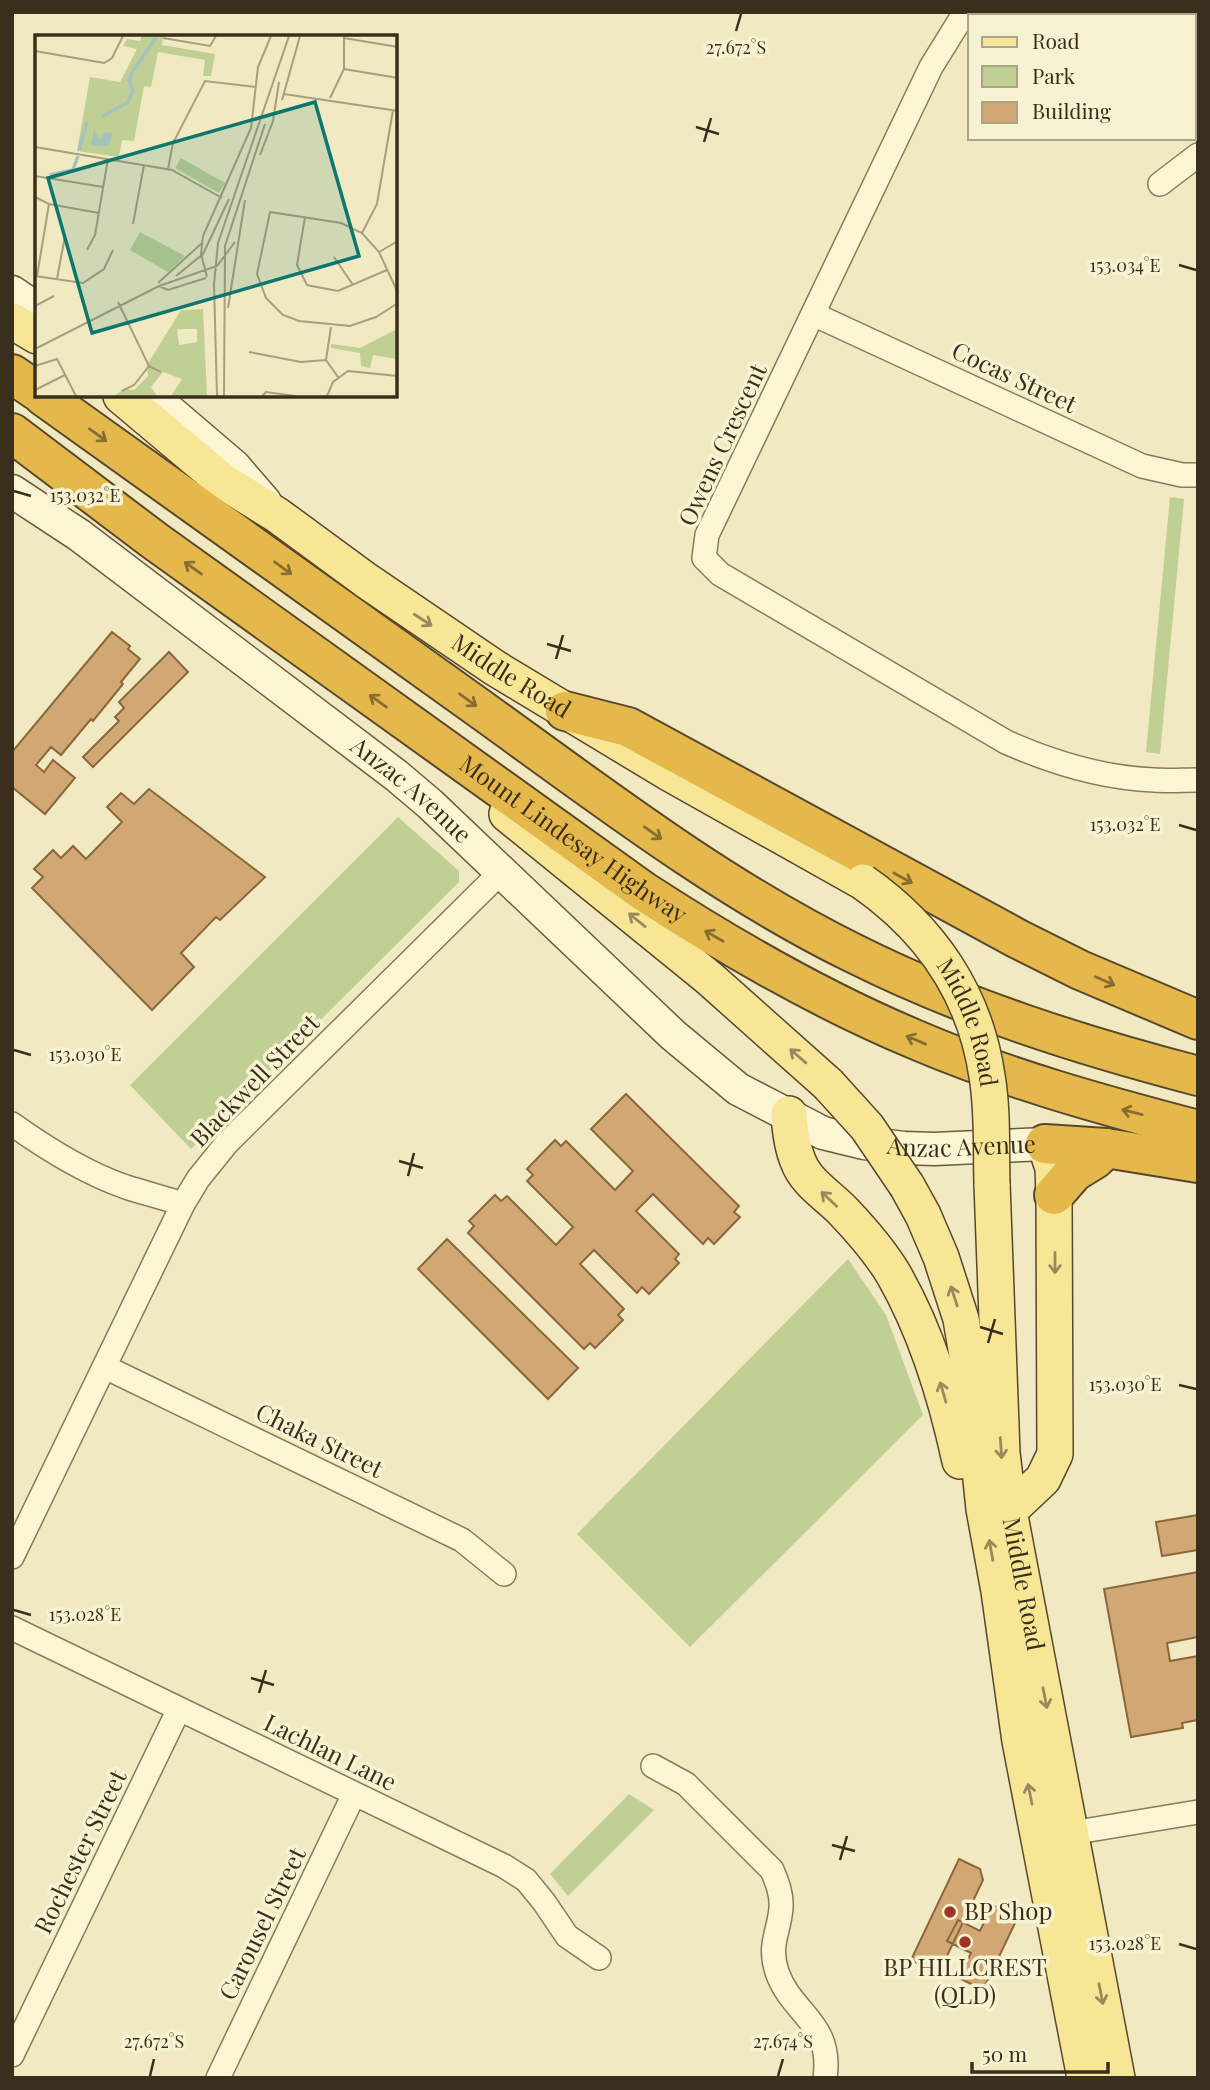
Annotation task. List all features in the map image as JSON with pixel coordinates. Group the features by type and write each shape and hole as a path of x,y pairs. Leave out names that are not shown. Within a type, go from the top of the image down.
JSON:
{"highway":[{"path":"12,374 35,390"},
{"name":"Mount Lindesay Highway","path":"44,397 601,796 734,887 856,955 936,991 1013,1021 1121,1056 1198,1076"},
{"name":"Mount Lindesay Highway","path":"12,433 155,541 666,906 768,967 818,994 960,1058 1100,1104 1198,1129"},
{"path":"565,711 628,727 1018,939 1113,985 1198,1020"},
{"path":"1013,1021 1053,1017 1198,1048"},
{"path":"1045,1144 1106,1148 1198,1163"},
{"path":"1054,1195 1074,1171 1095,1159 1106,1148"}],"main road":[{"path":"12,292 35,308"},
{"path":"12,321 35,335"},
{"name":"Middle Road","path":"122,397 221,480 277,515 319,548 410,611 565,711 884,896 937,951 963,996 976,1026 989,1092 1002,1453 996,1510"},
{"path":"153,397 234,466 277,515"},
{"name":"Anzac Avenue","path":"12,491 79,535 397,776 430,804 673,1035 738,1089 789,1114 898,1128 1015,1128 1028,1131 1045,1144"},
{"name":"Middle Road","path":"454,755 491,800 709,978 828,1084 867,1127 923,1215 941,1257 961,1319 1055,1836 1085,2078"},
{"path":"789,1114 794,1150 804,1173 867,1239 892,1273 911,1308 941,1385 964,1482 996,1510 1043,1479 1055,1454 1054,1195 1053,1168 1045,1144"},
{"name":"Middle Road","path":"1055,1836 1117,2078"}],"street":[{"name":"Owens Crescent","path":"965,12 931,67 707,535 704,558 720,574 1017,747 1065,764 1121,776 1153,780 1198,780"},
{"path":"1160,184 1198,155"},
{"name":"Cocas Street","path":"813,314 1142,466 1182,475 1198,475"},
{"name":"Blackwell Street","path":"12,1557 183,1204 198,1179 226,1143 501,872"},
{"path":"12,1124 56,1154 86,1170 125,1187 183,1204"},
{"name":"Chaka Street","path":"105,1367 462,1540 503,1574"},
{"name":"Lachlan Lane","path":"12,1628 504,1866 526,1880 568,1936 599,1958"},
{"name":"Rochester Street","path":"12,2055 179,1709"},
{"path":"653,1766 686,1784 772,1870 779,1889 781,1908 772,1947 776,1968 783,1987 817,2027 826,2053 825,2078"},
{"name":"Carousel Street","path":"218,2078 354,1794"},
{"path":"1055,1836 1198,1812"}],"green space":[{"path":"1170,497 1184,499 1160,754 1146,752"},
{"path":"398,817 459,871 459,882 191,1149 130,1085"},
{"path":"848,1259 886,1315 923,1415 690,1647 577,1534"},
{"path":"629,1794 654,1810 568,1896 550,1874"}],"building":[{"path":"112,632 130,646 128,649 140,659 93,721 91,719 61,755 51,747 36,765 44,772 53,760 75,778 45,814 12,787 12,752"},
{"path":"169,652 188,672 93,767 83,757 119,721 115,717 124,708 119,702"},
{"path":"149,789 265,877 220,920 216,917 181,953 194,967 152,1010 32,888 43,877 34,869 53,850 61,858 73,846 86,859 122,822 107,807 121,793 134,804"},
{"path":"626,1094 739,1206 734,1212 740,1217 714,1244 708,1238 703,1244 653,1194 636,1211 679,1254 675,1259 679,1263 649,1294 642,1287 637,1293 594,1250 580,1264 624,1309 618,1315 623,1320 595,1348 590,1343 584,1349 468,1233 474,1226 469,1221 495,1195 501,1201 507,1196 556,1245 573,1227 527,1181 533,1175 527,1169 555,1140 561,1146 566,1141 615,1190 633,1171 591,1129"},
{"path":"447,1239 578,1368 548,1399 418,1269"},
{"path":"1198,1515 1198,1550 1162,1556 1156,1522"},
{"path":"1198,1572 1198,1637 1167,1643 1170,1661 1198,1656 1198,1720 1182,1723 1183,1728 1131,1737 1104,1589"},
{"path":"959,1859 980,1869 983,1880 939,1973 911,1960"},
{"path":"992,1905 1018,1917 983,1990 959,1978 971,1953 947,1941 958,1920 980,1931"}],"place":[{"name":"BP Shop","path":"950,1912"},
{"name":"BP HILLCREST (QLD)","path":"965,1942"}]}
